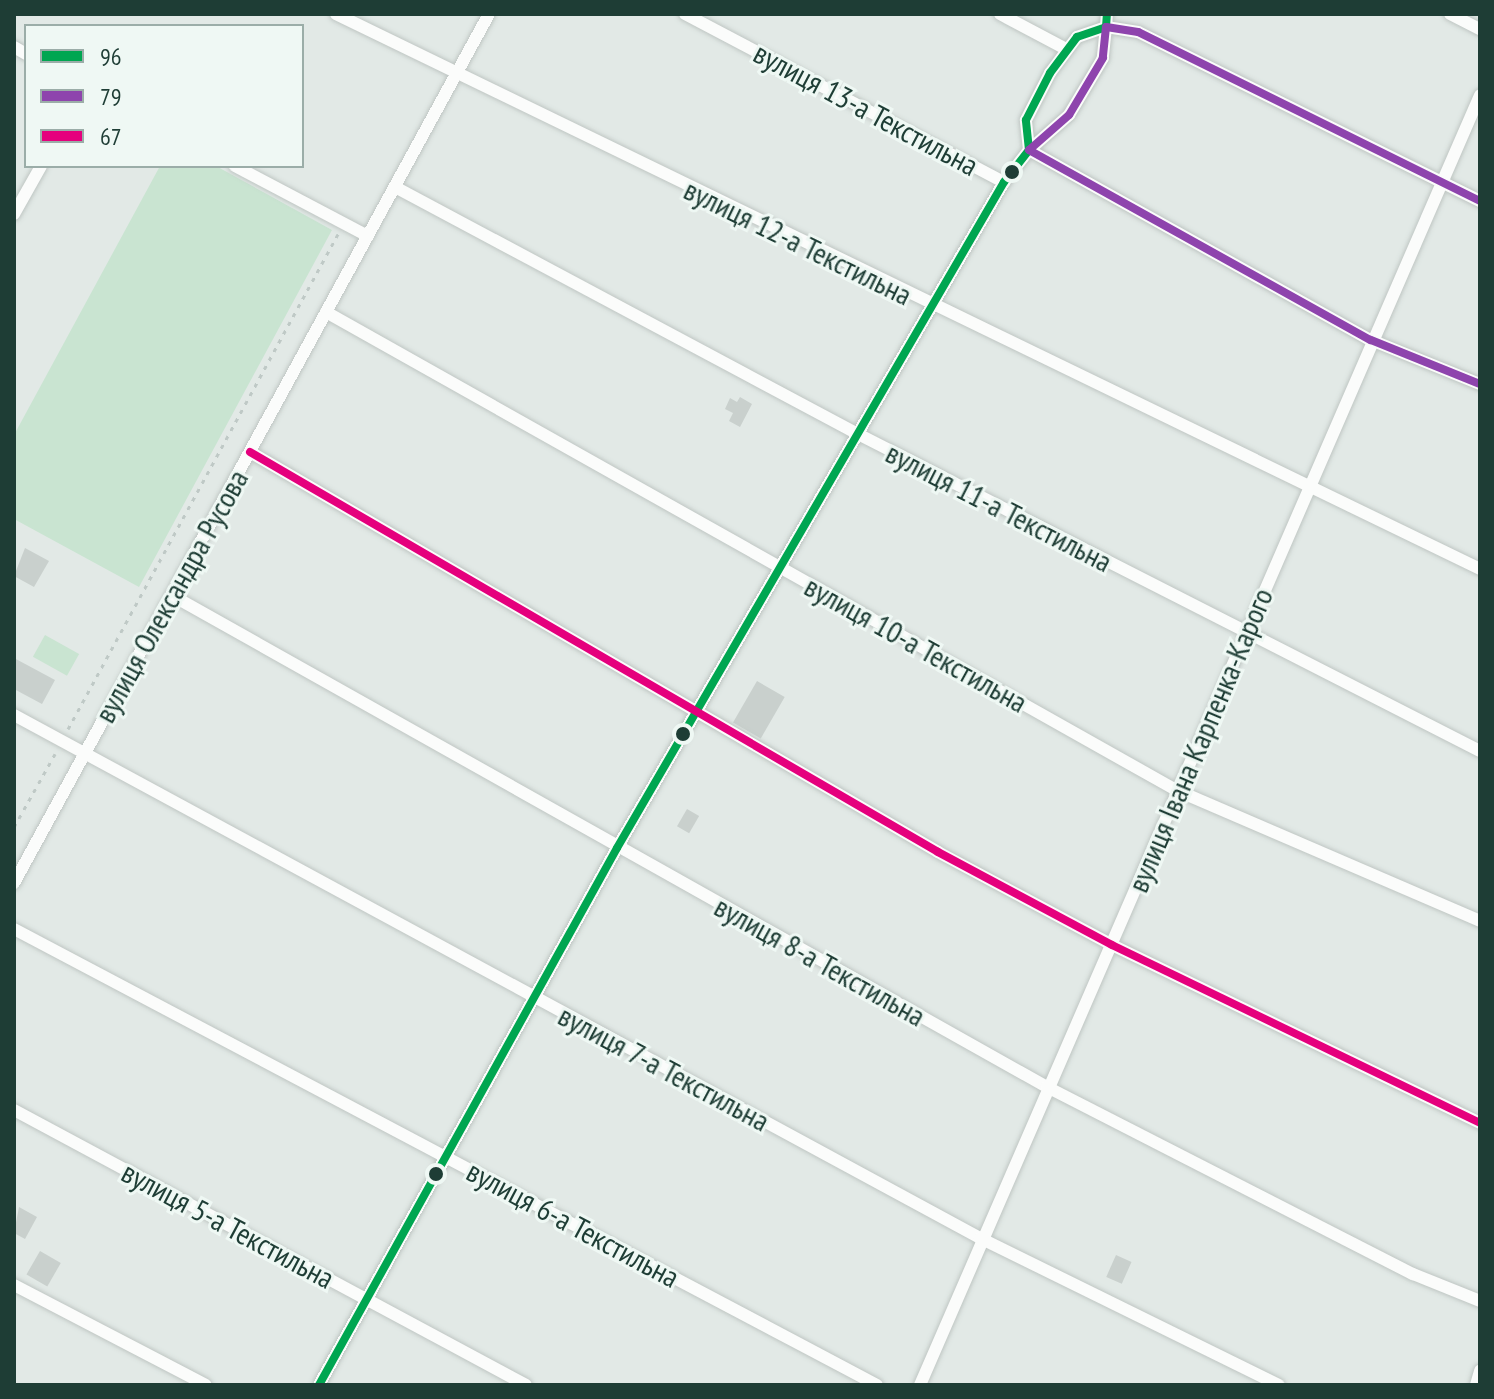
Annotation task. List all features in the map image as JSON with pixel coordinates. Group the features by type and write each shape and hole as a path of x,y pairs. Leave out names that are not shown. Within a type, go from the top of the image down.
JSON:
{"street":[{"name":"вулиця 12-а Текстильна","path":"336,14 931,307 1480,569"},
{"name":"вулиця Олександра Русова","path":"14,883 489,14"},
{"name":"вулиця 13-а Текстильна","path":"685,14 1004,182"},
{"path":"1000,14 1066,49"},
{"path":"1450,14 1480,29"},
{"path":"1029,150 1026,120 1066,49 1077,37 1106,21 1138,32 1441,186 1480,201"},
{"path":"319,1385 617,848 699,712 856,433 1004,182 1029,150 1069,115 1103,58 1106,21"},
{"name":"вулиця Івана Карпенка-Карого","path":"920,1385 980,1238 1112,945 1176,790 1480,95"},
{"name":"вулиця 13-а Текстильна","path":"1029,150 1371,340 1480,384"},
{"path":"14,214 40,168"},
{"path":"239,168 368,236"},
{"name":"вулиця 11-а Текстильна","path":"395,187 856,433 1245,635 1480,751"},
{"name":"вулиця 10-а Текстильна","path":"326,312 1176,790 1480,921"},
{"path":"250,452 938,852 1112,945 1480,1123"},
{"name":"вулиця 8-а Текстильна","path":"173,596 1047,1087 1413,1274 1480,1301"},
{"name":"вулиця 7-а Текстильна","path":"14,715 980,1238 1279,1385"},
{"name":"вулиця 6-а Текстильна","path":"14,929 877,1385"},
{"name":"вулиця 5-а Текстильна","path":"14,1110 526,1385"},
{"path":"14,1285 206,1385"},
{"path":"1476,1385 1480,1371"}],"path":[{"path":"14,827 344,224"}],"green space":[{"path":"159,168 220,168 332,230 139,587 14,519 14,435"},
{"path":"45,635 79,654 67,676 33,657"}],"building":[{"path":"740,397 752,404 740,427 729,421 733,413 725,409 730,398 737,402"},
{"path":"25,548 49,561 34,587 14,576"},
{"path":"14,658 55,680 42,704 14,689"},
{"path":"757,681 785,697 761,739 733,723"},
{"path":"687,809 699,816 689,833 677,826"},
{"path":"19,1207 37,1217 25,1239 14,1233"},
{"path":"40,1251 61,1263 47,1286 26,1274"},
{"path":"1116,1255 1132,1262 1122,1284 1106,1277"}],"transit line":[{"name":"96","path":"319,1385 617,848 1004,182 1029,150 1026,120 1050,73 1077,37 1106,27 1107,14"},
{"name":"79","path":"1480,201 1138,32 1106,27 1103,58 1069,115 1029,150 1371,340 1480,384"},
{"name":"67","path":"250,452 938,852 1112,945 1480,1123"}]}
